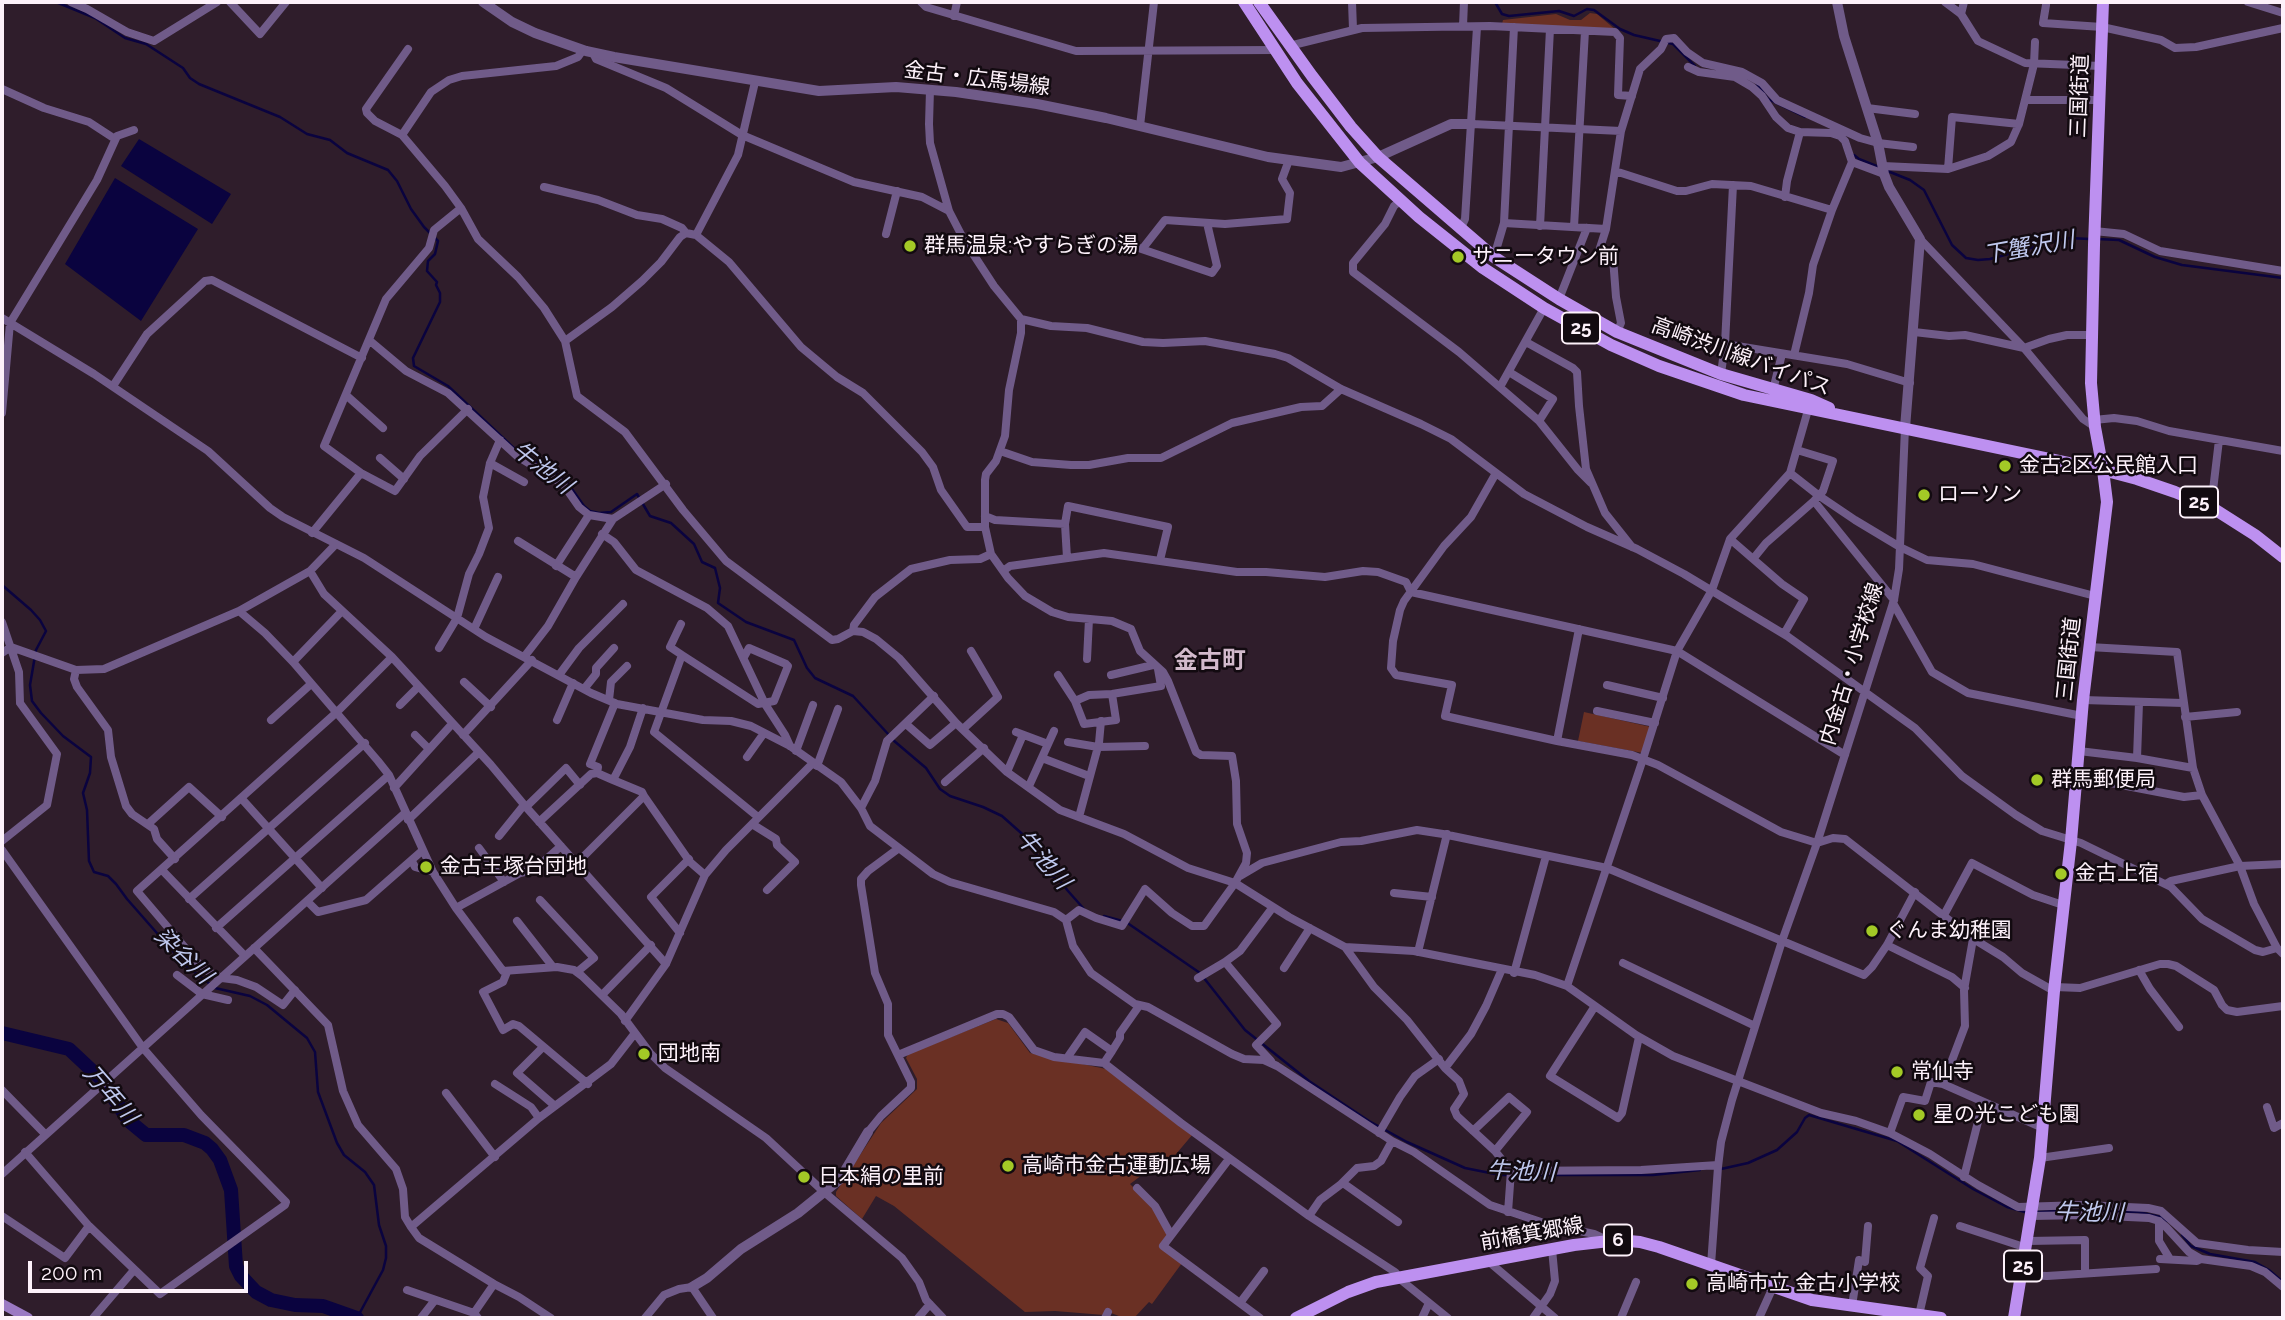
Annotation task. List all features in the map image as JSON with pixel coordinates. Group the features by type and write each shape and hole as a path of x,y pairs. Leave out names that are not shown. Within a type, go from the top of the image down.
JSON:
{"main road":[{"name":"高崎渋川線バイパス","path":"1244,2 1297,83 1360,163 1483,268 1544,308 1611,345 1659,366 1719,387 1808,410 1842,414 2103,470 2175,492 2211,507 2283,556"},
{"name":"高崎渋川線バイパス","path":"1259,2 1351,128 1378,157 1494,257 1617,332 1721,374 1811,400 1842,414"},
{"name":"三国街道","path":"2014,1318 2028,1245 2040,1158 2083,700 2107,502 2094,423 2091,383 2094,231 2104,2"},
{"name":"前橋箕郷線","path":"1296,1318 1348,1292 1398,1277 1607,1240 1651,1245 1812,1300 1941,1318"},
{"path":"3,1308 28,1318"}],"street":[{"path":"71,2 127,32 154,41 217,2"},
{"path":"230,2 260,34 286,2"},
{"name":"金古・広馬場線","path":"483,2 497,6 535,33 588,51 819,91 897,87 1037,104 1268,157 1341,167 1378,157 1451,124 1472,124"},
{"path":"921,2 926,7 954,16 1076,51 1275,50"},
{"path":"954,16 957,2"},
{"path":"1140,126 1154,2"},
{"path":"1352,2 1353,29"},
{"path":"1463,26 1464,2"},
{"path":"1837,2 1844,37 1878,143 1889,187 1920,239 2024,348 2083,419 2094,423 2114,418 2137,421 2169,431 2283,451"},
{"path":"1945,2 1961,14 1978,41 2025,63 2101,66"},
{"path":"1961,14 1964,2"},
{"path":"2248,2 2269,5 2283,13"},
{"path":"2046,5 2043,23 2102,27 2161,40 2175,48 2196,47 2283,27"},
{"path":"1289,46 1353,29 1463,26 1615,32 1620,38 1618,95 1632,96"},
{"path":"1460,230 1465,219 1477,27"},
{"path":"1494,257 1504,223 1514,27"},
{"path":"1539,226 1550,29"},
{"path":"1574,227 1585,31"},
{"path":"1617,332 1620,313 1613,258 1599,251 1606,229 1621,131 1640,69 1661,49 1666,39 1674,38 1687,52 1703,63 1742,72 1762,83 1777,100 1860,138 1913,147"},
{"path":"1852,162 1883,170 1948,169 1988,156 2011,142 2020,124 2034,64 2035,42"},
{"path":"408,49 366,109 375,121 402,135 445,186 478,239 534,296 565,341 577,396 625,432 683,510 733,566 826,637 838,639 853,631 863,632 877,639 899,658 956,723 1007,772 1060,810 1124,834 1188,868 1236,881 1273,907 1345,947 1418,952 1550,979 1566,986 1639,1037 1673,1056 1737,1083 1821,1113 1890,1133 2018,1207 2033,1211 2150,1218 2159,1221 2189,1252 2202,1259"},
{"path":"402,135 431,92 449,80 462,76 556,66 588,51 596,59 666,88 742,135 854,181 922,197 948,211"},
{"path":"1688,67 1699,72 1728,75 1758,90 1782,124 1800,132 1831,133 1845,141 1852,162 1813,265 1804,319 1794,355"},
{"path":"696,235 738,155 755,82"},
{"path":"2,89 44,108 89,122 115,139"},
{"path":"930,90 930,143 948,211 994,286 1021,319 1051,326 1087,328 1143,342 1205,341 1275,354 1288,358 1341,389 1451,439 1524,494 1712,590 1784,634 1915,727 1962,776 2015,815 2042,831 2071,841 2166,884 2202,919 2255,950 2280,951 2254,904 2240,866 2202,795 2193,768 2177,652 2090,647"},
{"path":"2025,100 2099,100"},
{"path":"1867,108 1915,114"},
{"path":"1948,169 1952,117 2020,124"},
{"path":"1472,124 1621,131"},
{"path":"2,413 6,321 97,180 117,136 134,130"},
{"path":"1785,197 1800,132"},
{"path":"1143,248 1165,220 1225,224 1287,219 1290,193 1283,179 1289,160"},
{"path":"1615,171 1677,191 1712,184 1751,186 1832,209"},
{"path":"1721,374 1733,185"},
{"path":"544,187 598,200 637,215 662,219 682,228 686,233 696,235 729,262 801,347 837,377 863,393 922,452 933,467 941,490 967,527 985,527"},
{"path":"886,234 897,191"},
{"path":"1401,200 1394,205 1385,224 1353,263 1353,272 1500,387 1539,421 1591,483"},
{"path":"461,208 434,230 429,248 386,299 324,446 361,473 395,491 420,456 468,409"},
{"path":"1118,241 1212,272 1217,266 1208,223"},
{"path":"1504,223 1606,229"},
{"path":"1559,299 1587,228"},
{"path":"2094,231 2124,234 2160,251 2283,271"},
{"path":"565,341 642,281 686,233"},
{"name":"内金古・小学校線","path":"1711,1265 1721,1142 1737,1083 1782,941 1817,843 1893,601 1900,547 1920,239"},
{"path":"113,386 146,334 205,281 212,280 362,358"},
{"path":"1500,387 1544,308"},
{"path":"1021,319 1021,333 1009,390 1005,436 985,480 985,527 991,554 1026,596 1052,612 1121,623 1131,629 1140,651 1168,681 1196,752 1200,755 1232,756 1236,781 1237,824 1247,853 1236,881 1208,922 1201,927 1192,926 1172,913 1145,890 1122,926 1079,910 1066,920"},
{"path":"6,321 113,386 208,451 270,508 372,563 474,629 612,702 703,720 731,721 751,726 793,748 841,782 861,808 870,826 941,879 1054,912 1066,920 1073,946 1091,973 1139,1006 1148,1007 1232,1054 1244,1059 1264,1060 1277,1066 1392,1141 1414,1152 1478,1198 1508,1212 1594,1234 1607,1240"},
{"path":"1914,332 1965,335 2024,348 2067,335 2091,335"},
{"path":"369,340 396,364 439,386 468,409 517,456 563,484 579,507 589,515 613,519"},
{"path":"1526,342 1577,372 1586,470 1605,513 1632,548"},
{"path":"1725,344 1858,367 1910,383"},
{"path":"1773,390 1782,354"},
{"path":"1509,372 1553,399 1539,421"},
{"path":"1000,451 1032,462 1071,465 1089,465 1128,458 1161,458 1232,424 1301,407 1322,406 1341,389"},
{"path":"346,395 383,428"},
{"path":"1566,986 1677,652 1712,590 1730,539 1790,473 1808,410"},
{"path":"439,648 457,618 469,574 480,554 489,528 483,497 490,463 500,440"},
{"path":"2211,507 2219,440"},
{"path":"1754,559 1766,543 1824,491 1833,461 1797,450"},
{"path":"380,458 404,479"},
{"path":"490,463 524,482"},
{"path":"312,533 361,473"},
{"path":"1790,473 1816,498 1893,601 1932,672 1968,693 2082,716"},
{"path":"1496,474 1471,517 1444,546 1404,601 1396,624 1392,672 1404,678 1452,685 1445,716 1643,759 1781,832 1817,843 1833,838 1845,839 1973,939 2022,972 2054,989 2080,988 2160,964 2176,966 2214,989 2227,1010 2237,1012 2283,1006"},
{"path":"463,735 491,707 528,659 613,519 666,484"},
{"path":"1816,498 1927,560 1973,564 2095,596"},
{"path":"1067,558 1065,524 1068,506 1168,527 1160,560"},
{"path":"556,566 589,515"},
{"path":"985,516 995,520 1065,524"},
{"path":"602,534 614,542 636,570 715,613 728,626 765,704 793,748"},
{"path":"1730,539 1782,584 1804,599 1784,634"},
{"path":"518,541 576,577"},
{"path":"11,647 76,670 104,668 239,611 310,571 336,544"},
{"path":"1003,571 1010,566 1104,553 1212,569 1325,577 1363,571 1378,572 1406,582 1411,592"},
{"path":"853,631 854,625 875,597 911,569 950,560 980,559 991,554"},
{"path":"310,571 324,594 392,657 666,964"},
{"path":"474,629 498,577"},
{"path":"1411,592 1677,652 1845,755"},
{"path":"559,675 579,648 623,604"},
{"path":"239,611 293,662 365,743 388,775 433,872 503,971 553,967 577,972 625,1021 665,1068 766,1138 824,1192 902,1258 930,1304 943,1318"},
{"path":"293,662 342,611"},
{"path":"1087,659 1088,619"},
{"path":"2,622 19,672 20,703 56,751 57,758 47,805 2,841"},
{"path":"681,624 670,647 758,704 774,701 788,667 786,664 749,648 744,657"},
{"path":"1557,741 1579,629"},
{"path":"2,653 11,647"},
{"path":"584,689 596,674 596,668 614,648"},
{"path":"963,729 998,697 971,651"},
{"path":"682,655 654,732 776,839 777,845 795,862 767,890"},
{"path":"295,990 283,1005 256,987 218,980 199,964 137,891 337,712 392,657"},
{"path":"1111,675 1156,666"},
{"path":"1074,701 1089,695 1161,686 1156,666"},
{"path":"597,772 598,767 590,764 612,702 611,682 627,667"},
{"path":"76,670 74,679 77,687 108,730 111,757 126,806 132,814 154,829 157,839 175,859"},
{"path":"1058,675 1084,724 1116,720 1112,694"},
{"path":"464,682 491,707"},
{"path":"558,720 573,683"},
{"path":"271,720 312,684"},
{"path":"1606,685 1663,698"},
{"path":"400,705 418,687"},
{"path":"861,808 875,781 887,741 934,696"},
{"path":"2083,700 2183,703"},
{"path":"2137,758 2139,703"},
{"path":"793,748 813,705"},
{"path":"613,780 630,747 643,708"},
{"path":"625,1021 666,964 705,874 755,821 815,765 838,709"},
{"path":"1597,710 1655,723"},
{"path":"2185,717 2236,712"},
{"path":"1079,817 1098,747 1101,721"},
{"path":"906,724 930,745 956,723"},
{"path":"394,788 452,724"},
{"path":"1029,786 1054,731"},
{"path":"747,757 764,733"},
{"path":"1007,772 1019,734 1048,744"},
{"path":"415,735 429,749"},
{"path":"1068,742 1098,747 1145,747"},
{"path":"189,899 365,743"},
{"path":"945,782 984,748"},
{"path":"2079,751 2193,768"},
{"path":"2,1174 205,991 479,752"},
{"path":"1042,758 1089,776"},
{"path":"499,836 525,806 566,768 580,785"},
{"path":"2077,770 2111,783 2184,796 2202,795"},
{"path":"597,772 642,792 689,859 699,872 705,874"},
{"path":"539,822 597,772"},
{"path":"216,928 388,775"},
{"path":"148,824 189,787 222,817"},
{"path":"577,863 644,796"},
{"path":"241,799 322,888"},
{"path":"1236,881 1262,863 1340,842 1361,841 1417,830 1447,834 1607,868 1864,975 1887,945 1915,892"},
{"path":"1418,952 1447,834"},
{"path":"456,908 520,873 534,870 561,846"},
{"path":"479,848 504,882"},
{"path":"645,1318 664,1295 692,1287 707,1278 741,1249 798,1213 840,1179 868,1132 911,1088 911,1082 888,1035 888,1004 875,974 861,885 861,879 868,871 899,848"},
{"path":"2,850 143,1048 201,1115 286,1202 276,1212 160,1294 89,1226 25,1152"},
{"path":"307,901 318,912 366,900 423,850"},
{"path":"1514,973 1546,856"},
{"path":"680,933 651,897 689,859"},
{"path":"412,861 415,867 433,872"},
{"path":"1944,915 1972,863 2032,895 2063,905"},
{"path":"2166,884 2240,866 2283,864"},
{"path":"162,870 245,957"},
{"path":"1394,893 1432,897"},
{"path":"540,901 594,958 577,972"},
{"path":"1198,978 1240,951 1273,907"},
{"path":"517,921 553,967"},
{"path":"1284,968 1310,928"},
{"path":"1943,1084 1965,1026 1965,988 1973,939"},
{"path":"602,996 651,945"},
{"path":"1887,945 1952,977 1965,988"},
{"path":"1345,947 1374,987 1407,1020 1463,1088 1464,1094 1454,1109 1457,1116 1495,1151 1511,1175 1508,1212"},
{"path":"254,948 328,1025 343,1091 358,1125 396,1169 403,1189 405,1217 419,1238 551,1318"},
{"path":"1225,962 1277,1024 1256,1045 1277,1066"},
{"path":"1623,963 1755,1026"},
{"path":"1445,1068 1471,1034 1502,970"},
{"path":"2140,970 2150,989 2179,1027"},
{"path":"508,972 503,982 482,992 503,1030 516,1024 588,1084"},
{"path":"177,975 205,991 229,1000"},
{"path":"1104,1063 1139,1006"},
{"path":"1595,1006 1550,1076 1618,1118 1622,1113 1639,1037"},
{"path":"898,1055 997,1014 1003,1014 1009,1017 1034,1050 1054,1056 1104,1063 1229,1159 1309,1216 1395,1272 1448,1318"},
{"path":"1067,1058 1085,1032 1112,1051"},
{"path":"411,1227 540,1118 588,1084 611,1064 635,1033"},
{"path":"543,1047 517,1073 555,1106"},
{"path":"1380,1133 1415,1076 1439,1059"},
{"path":"1890,1133 1903,1097 1925,1101 1931,1082 1943,1084 2043,1128"},
{"path":"495,1084 531,1107 540,1118"},
{"path":"2,1090 45,1134"},
{"path":"446,1093 495,1157"},
{"path":"1473,1131 1509,1097 1527,1112 1495,1151"},
{"path":"1964,1177 1983,1102"},
{"path":"2267,1107 2274,1128 2283,1123"},
{"path":"1309,1216 1320,1200 1357,1168 1378,1163 1392,1141"},
{"path":"2040,1158 2109,1148"},
{"path":"1229,1159 1163,1246 1260,1318"},
{"path":"1511,1175 1718,1169"},
{"path":"1343,1182 1398,1222"},
{"path":"1137,1188 1155,1206 1171,1235"},
{"path":"2033,1211 2084,1205 2148,1208 2168,1216 2197,1243 2282,1254"},
{"path":"2,1216 65,1258 89,1226"},
{"path":"1919,1315 1928,1276 1920,1268 1934,1218"},
{"path":"2159,1221 2159,1241 2170,1259"},
{"path":"1852,1306 1859,1260 1865,1262 1868,1226"},
{"path":"1960,1226 2028,1245 2085,1240 2085,1272"},
{"path":"2217,1260 2218,1246"},
{"path":"1533,1318 1550,1294 1555,1281 1552,1249"},
{"path":"2160,1259 2217,1260 2252,1266 2265,1272 2283,1287"},
{"path":"1488,1261 1555,1318"},
{"path":"2022,1275 2048,1276 2156,1269"},
{"path":"93,1318 134,1270"},
{"path":"1240,1303 1264,1271"},
{"path":"1621,1318 1636,1282"},
{"path":"407,1290 476,1316 494,1284"},
{"path":"692,1287 713,1318"},
{"path":"1759,1318 1773,1287"},
{"path":"421,1318 435,1300"},
{"path":"1422,1318 1430,1303"},
{"path":"918,1318 930,1304"}],"shaded area":[{"path":"1590,13 1597,14 1616,30 1502,24 1503,20 1556,14 1570,20 1581,20"},
{"path":"139,139 231,194 212,224 121,166"},
{"path":"115,178 198,229 141,321 65,264"},
{"path":"1584,712 1651,727 1643,753 1578,741"},
{"name":"高崎市金古運動広場","path":"996,1019 1008,1023 1030,1053 1106,1069 1193,1134 1171,1160 1146,1172 1130,1184 1155,1209 1169,1234 1159,1247 1182,1263 1152,1304 1149,1302 1134,1318 1124,1318 1106,1311 1104,1315 1055,1311 1025,1312 894,1206 876,1196 862,1219 836,1196 881,1123 917,1089 917,1079 906,1058 908,1054"}],"waterway":[{"name":"牛池川","path":"56,2 95,18 125,38 146,44 183,68 190,78 199,84 280,117 307,134 330,140 347,153 388,170 397,181 411,209 438,241 435,254 428,261 427,271 437,282 440,302 413,358 414,366 448,386 517,451 567,482 590,511 611,512 637,494 650,516 671,523 694,544 702,562 715,568 720,588 718,603 746,622 794,640 807,668 815,678 853,696 889,735"},
{"name":"下蟹沢川","path":"1495,2 1502,14 1509,16 1559,11 1574,16 1587,9 1594,10 1620,29 1673,44 1695,66"},
{"name":"下蟹沢川","path":"1757,84 1768,99 1805,117"},
{"name":"下蟹沢川","path":"1854,155 1879,167"},
{"name":"下蟹沢川","path":"1885,170 1910,180 1924,190 1952,245 1966,258 1990,259 2068,238 2090,239"},
{"name":"下蟹沢川","path":"2097,239 2119,240 2155,257 2182,265 2283,278"},
{"name":"染谷川","path":"2,585 31,610 46,631 36,650 30,685 32,701 63,736 91,757 90,773 83,793 87,810 89,861 94,872 108,876 185,965 210,984"},
{"name":"牛池川","path":"893,740 926,768 940,789 950,796 1002,816 1029,840 1045,871 1061,882 1084,909"},
{"name":"牛池川","path":"1104,916 1126,922 1200,973 1245,1030 1309,1081 1369,1121 1407,1142 1465,1168 1500,1175 1653,1175 1700,1170"},
{"name":"染谷川","path":"215,988 250,996 267,1005 307,1038 315,1052 318,1092 337,1143 344,1155 365,1172 374,1185 386,1258 383,1270 357,1318"},
{"name":"万年川","path":"2,1033 69,1049 101,1079 129,1121 146,1135 184,1135 205,1143 212,1149 220,1160 231,1190 236,1266 241,1276 256,1292 271,1300 295,1305 323,1306 357,1318"},
{"name":"牛池川","path":"1721,1169 1748,1163 1777,1150 1797,1132 1809,1115 1897,1141 1973,1189 2007,1207 2025,1212"},
{"name":"牛池川","path":"2036,1212 2138,1212 2167,1221"},
{"name":"牛池川","path":"2182,1235 2191,1246 2210,1254 2255,1262 2283,1282"}],"place":[{"name":"群馬温泉;やすらぎの湯","path":"910,246"},
{"name":"サニータウン前","path":"1458,257"},
{"name":"金古2区公民館入口","path":"2005,466"},
{"name":"ローソン","path":"1924,495"},
{"name":"群馬郵便局","path":"2037,780"},
{"name":"金古王塚台団地","path":"426,867"},
{"name":"金古上宿","path":"2061,874"},
{"name":"ぐんま幼稚園","path":"1872,931"},
{"name":"団地南","path":"644,1054"},
{"name":"常仙寺","path":"1897,1072"},
{"name":"星の光こども園","path":"1919,1115"},
{"name":"高崎市金古運動広場","path":"1008,1166"},
{"name":"日本絹の里前","path":"804,1177"},
{"name":"高崎市立 金古小学校","path":"1692,1284"}],"district":[{"name":"金古町","path":"1210,661"}]}
